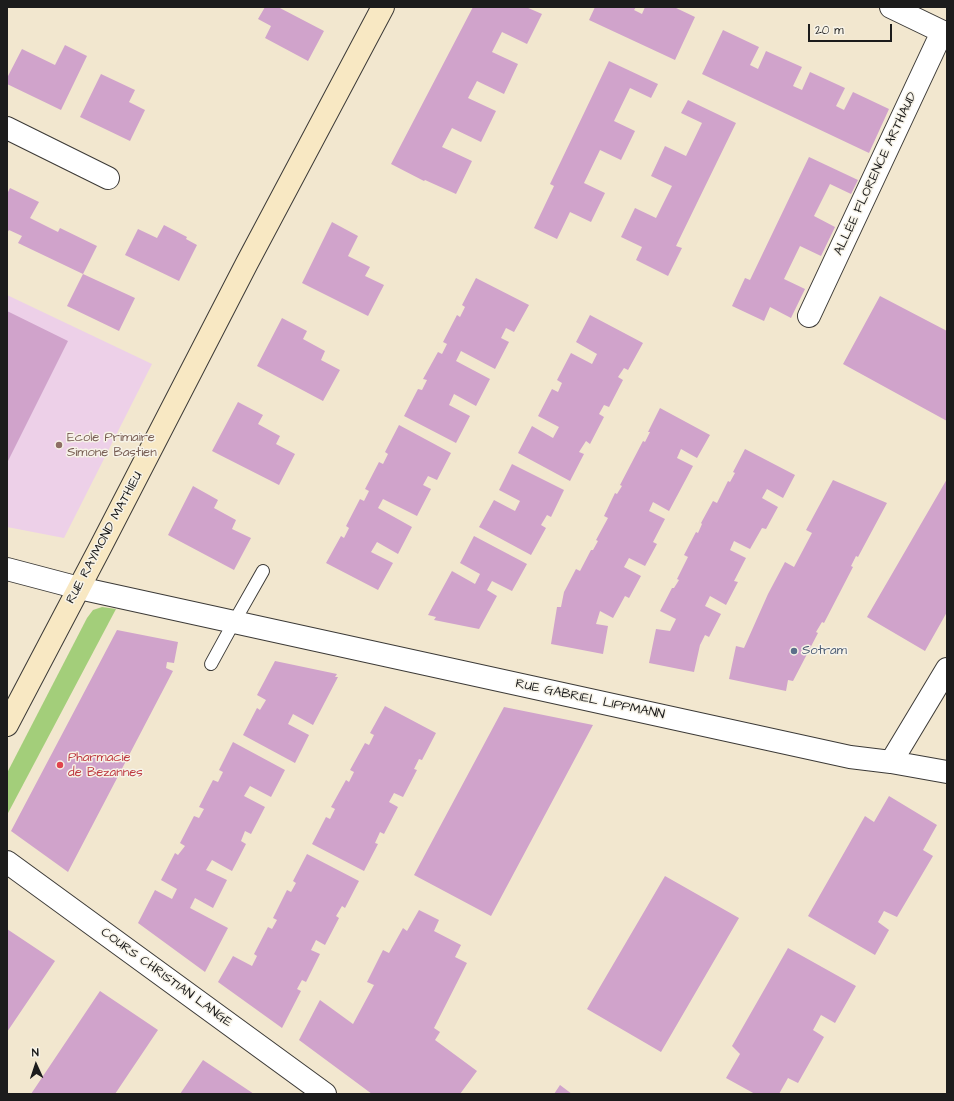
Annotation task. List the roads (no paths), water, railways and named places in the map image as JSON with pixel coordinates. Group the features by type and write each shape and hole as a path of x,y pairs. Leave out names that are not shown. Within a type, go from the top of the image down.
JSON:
{"street":[{"name":"RUE RAYMOND MATHIEU","path":"7,725 243,270 383,7"},
{"path":"891,7 916,12 945,33"},
{"name":"ALLÉE FLORENCE ARTHAUD","path":"809,316 945,33"},
{"path":"7,128 108,178"},
{"name":"RUE GABRIEL LIPPMANN","path":"8,570 79,588 850,757 891,762 947,772"},
{"path":"891,762 947,669"},
{"name":"COURS CHRISTIAN LANGE","path":"7,862 325,1094"}],"lane":[{"path":"210,664 263,572"}],"place":[{"name":"Ecole Primaire Simone Bastien","path":"59,445"},
{"name":"Sotram","path":"794,651"},
{"name":"Pharmacie de Bezannes","path":"60,765"}]}
